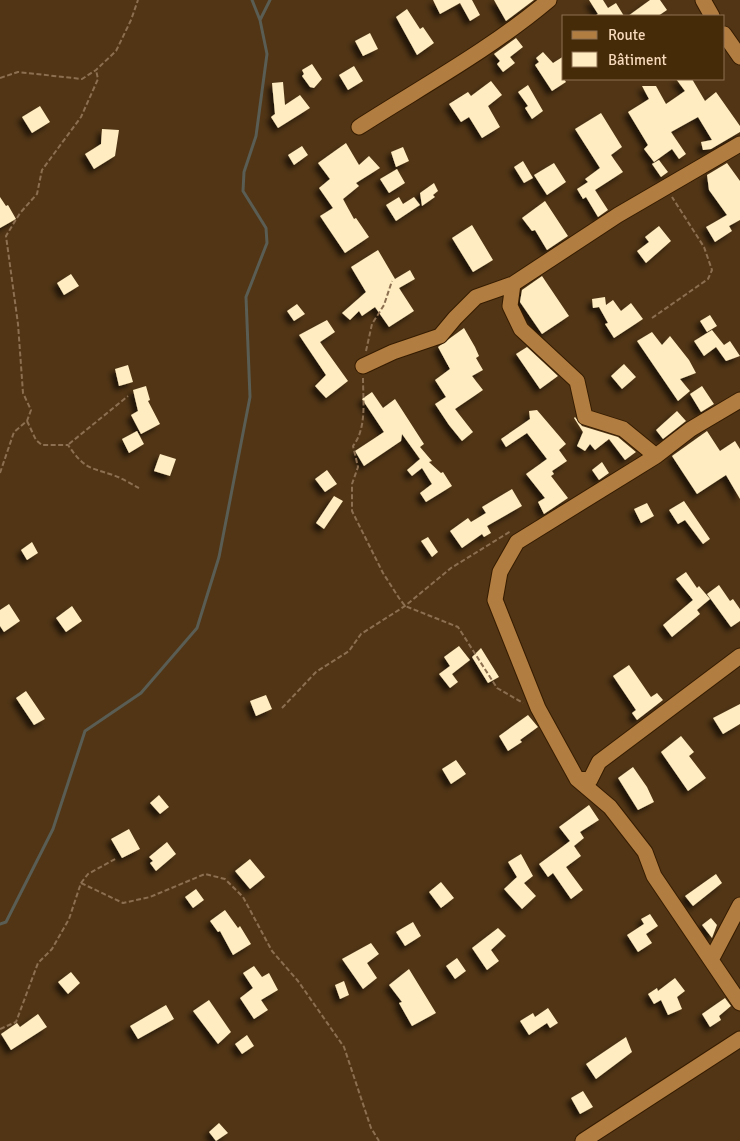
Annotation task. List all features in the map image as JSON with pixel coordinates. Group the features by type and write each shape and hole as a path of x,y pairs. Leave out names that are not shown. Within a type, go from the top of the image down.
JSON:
{"street":[{"path":"359,127 524,21 549,0"},
{"path":"703,0 711,15"},
{"path":"725,35 740,57"},
{"path":"363,366 392,352 440,336 476,297 513,284 618,215 740,144"},
{"path":"513,284 510,306 521,329 577,380 585,416 624,429 656,456"},
{"path":"740,400 691,429 656,456 516,542 500,572 495,600 538,708 578,779 610,807 645,852 654,876 740,1002"},
{"path":"578,779 590,780 599,762 740,656"},
{"path":"711,960 740,905"},
{"path":"583,1141 740,1039"}],"path":[{"path":"0,78 18,72 82,80 116,51 138,0"},
{"path":"0,473 14,432 26,422 31,410 23,393 18,324 6,236 20,213 37,194 42,170 81,117 98,79 96,70"},
{"path":"652,318 708,279 712,270 704,247 690,228 667,187"},
{"path":"392,282 384,305 372,324 363,366 363,417 359,438 353,446 358,467 352,484 352,511 383,573 405,606 458,627 497,688 523,703 538,708"},
{"path":"26,422 36,440 42,445 68,445 128,396"},
{"path":"68,445 79,461 95,471 114,475 139,488"},
{"path":"282,708 316,672 349,651 361,634 405,606 451,568 510,529 516,542"},
{"path":"0,1029 16,1022 38,963 52,949 69,919 81,883 88,874 117,858"},
{"path":"81,883 123,903 150,897 205,874 224,879 243,897 272,952 298,981 344,1046 371,1128 379,1141"}],"building":[{"path":"433,0 472,0 480,15 470,21 460,3 440,14"},
{"path":"494,0 534,0 506,21"},
{"path":"589,0 603,0 608,8 616,3 623,15 596,15 598,14"},
{"path":"650,0 660,0 667,10 660,15 629,15"},
{"path":"407,9 420,29 423,27 434,43 417,55 396,17"},
{"path":"370,33 378,49 363,56 355,41"},
{"path":"516,38 523,47 510,57 515,63 503,72 497,64 500,61 494,54"},
{"path":"543,52 553,63 562,57 562,80 566,82 552,91 535,65 539,62 536,58"},
{"path":"312,64 322,79 314,88 310,87 302,76 304,74 302,70"},
{"path":"354,66 363,81 348,90 339,75"},
{"path":"677,80 693,80 705,101 716,92 740,126 740,132 711,149 703,150 701,142 712,140 698,117 671,132 686,154 679,159 672,149 654,162 644,149 648,145 628,112 649,99 642,86 656,86 666,104 685,91"},
{"path":"491,81 502,95 488,106 500,127 482,138 469,117 461,122 449,104 468,92 471,96"},
{"path":"283,82 285,105 300,95 310,108 278,128 271,117 275,114 272,83"},
{"path":"528,85 543,111 532,119 525,108 528,106 518,92"},
{"path":"40,106 50,122 32,133 22,117"},
{"path":"601,113 622,147 611,155 623,172 595,190 608,210 598,217 586,197 583,199 577,189 588,182 585,179 600,168 575,129"},
{"path":"102,129 119,130 115,156 94,169 85,154 101,144"},
{"path":"346,143 359,165 369,156 380,168 356,183 359,186 343,199 354,219 356,218 369,237 345,253 320,216 333,208 319,188 330,179 318,163"},
{"path":"302,146 308,155 294,165 288,155"},
{"path":"403,147 409,161 396,167 391,152"},
{"path":"659,160 668,172 661,177 652,164"},
{"path":"523,161 533,178 524,183 514,167"},
{"path":"554,163 566,182 547,195 534,175"},
{"path":"727,163 740,181 740,220 729,226 732,231 715,242 706,227 727,215 709,190 707,175"},
{"path":"397,169 405,183 389,193 380,179"},
{"path":"434,183 438,191 433,195 435,197 422,206 420,193"},
{"path":"0,197 6,206 8,205 16,219 0,228"},
{"path":"399,197 403,204 414,197 420,205 396,221 386,205"},
{"path":"545,201 568,236 547,250 535,230 532,231 522,218"},
{"path":"472,225 493,260 473,272 452,238"},
{"path":"659,226 671,241 646,263 637,251 649,242 645,237"},
{"path":"378,250 395,279 410,270 415,279 399,288 414,311 389,327 375,307 362,316 359,311 350,320 342,313 366,292 351,267"},
{"path":"71,274 79,286 64,295 57,283"},
{"path":"542,276 569,316 542,334 520,302 522,290"},
{"path":"605,297 606,305 613,300 621,311 631,303 643,319 614,338 605,324 608,323 599,307 593,308 592,299"},
{"path":"297,304 305,314 294,321 287,311"},
{"path":"710,315 717,326 707,332 700,321"},
{"path":"327,320 335,332 320,342 348,381 326,398 315,386 326,375 299,335"},
{"path":"464,328 475,347 479,356 476,358 483,370 472,376 483,390 455,409 473,432 462,441 435,404 446,397 435,380 450,369 438,347"},
{"path":"712,330 724,345 730,341 740,356 726,361 716,347 704,356 694,341"},
{"path":"652,332 662,345 670,336 689,360 696,373 680,379 690,391 678,401 637,341"},
{"path":"527,347 558,376 540,389 516,354"},
{"path":"624,364 636,377 622,389 611,376"},
{"path":"128,365 133,382 119,386 115,369"},
{"path":"146,386 150,400 148,401 160,424 141,434 131,415 138,411 133,390"},
{"path":"702,386 714,404 701,412 690,394"},
{"path":"372,392 383,408 395,399 424,444 420,447 432,461 429,462 441,473 443,472 452,486 426,502 420,493 432,484 422,468 412,476 407,470 420,459 402,434 401,441 364,466 355,451 384,432 362,399"},
{"path":"537,410 566,444 559,450 567,461 552,471 554,474 551,476 568,498 544,514 538,502 545,498 526,474 547,459 527,433 506,447 501,439 530,419 529,411"},
{"path":"677,411 686,421 663,439 656,430"},
{"path":"575,417 582,426 618,437 636,452 625,460 609,439 595,450 590,444 585,451 577,446 583,432"},
{"path":"137,431 144,444 129,453 122,439"},
{"path":"707,431 720,451 735,441 740,449 740,499 726,475 697,494 672,456"},
{"path":"160,454 176,459 170,476 154,471"},
{"path":"602,462 609,473 599,480 592,470"},
{"path":"327,470 337,484 325,492 315,479"},
{"path":"512,489 522,506 487,526 491,533 484,537 482,534 462,548 450,531 468,518 471,522 486,513 482,507"},
{"path":"334,496 343,501 324,529 316,523"},
{"path":"684,501 710,539 703,544 685,520 678,524 669,510"},
{"path":"647,503 654,516 641,523 634,509"},
{"path":"428,537 438,552 432,557 421,541"},
{"path":"32,542 38,553 27,560 21,550"},
{"path":"686,572 697,588 699,586 710,599 697,610 700,614 672,637 663,625 693,600 676,579"},
{"path":"719,585 730,601 733,599 740,609 740,621 731,627 707,594"},
{"path":"9,604 20,621 4,632 0,626 0,610"},
{"path":"72,606 82,621 66,632 56,618"},
{"path":"459,646 470,660 452,674 458,682 450,688 439,674 450,666 444,657"},
{"path":"481,648 499,677 488,683 472,657"},
{"path":"629,665 651,697 657,693 663,700 637,720 632,713 636,710 613,676"},
{"path":"26,691 45,719 34,725 16,698"},
{"path":"266,695 272,709 256,716 250,701"},
{"path":"740,704 740,724 723,734 713,718"},
{"path":"528,715 538,727 520,740 522,742 508,751 499,736"},
{"path":"681,736 694,752 689,756 706,778 688,791 661,752"},
{"path":"456,760 466,774 451,784 442,769"},
{"path":"633,767 647,787 654,802 638,810 618,778"},
{"path":"159,795 169,807 160,814 150,803"},
{"path":"589,805 599,820 580,832 584,838 574,846 581,856 566,867 583,890 571,899 553,873 548,877 539,864 570,841 559,827"},
{"path":"129,829 140,849 122,858 111,839"},
{"path":"167,842 176,854 156,871 150,863 153,861 149,857"},
{"path":"521,854 533,876 524,883 536,896 522,909 504,889 517,877 508,862"},
{"path":"250,859 265,877 250,889 235,871"},
{"path":"716,874 722,883 693,906 685,896"},
{"path":"441,882 454,898 441,908 429,892"},
{"path":"196,889 204,900 193,908 185,897"},
{"path":"225,910 238,928 240,926 251,944 233,955 220,931 218,932 210,921"},
{"path":"650,914 658,926 646,934 652,943 638,952 627,935 644,924 641,919"},
{"path":"711,918 717,925 712,938 702,925"},
{"path":"413,922 421,936 405,946 396,932"},
{"path":"498,928 506,936 491,950 499,961 487,970 472,948"},
{"path":"371,943 379,954 367,963 377,978 363,989 342,959"},
{"path":"457,958 466,971 455,979 446,966"},
{"path":"254,966 262,977 269,973 278,990 261,1000 268,1010 254,1019 240,998 253,988 243,973"},
{"path":"409,969 436,1013 412,1026 399,1003 402,1002 389,985"},
{"path":"71,972 80,983 68,994 58,982"},
{"path":"675,978 685,991 677,997 682,1009 668,1015 661,1000 654,1004 648,994 657,988 658,991"},
{"path":"344,981 349,995 340,999 335,985"},
{"path":"725,998 731,1006 719,1016 721,1020 710,1027 702,1014"},
{"path":"209,1000 231,1032 218,1044 193,1011"},
{"path":"166,1005 174,1019 138,1039 130,1026"},
{"path":"548,1008 558,1023 550,1028 547,1023 529,1035 520,1021 533,1013 535,1017"},
{"path":"38,1014 47,1027 11,1050 1,1034 17,1023 20,1027"},
{"path":"247,1035 254,1046 242,1054 235,1044"},
{"path":"626,1037 632,1052 596,1079 586,1064"},
{"path":"583,1091 593,1107 580,1114 571,1098"},
{"path":"219,1123 228,1133 216,1141 209,1132"}],"waterway":[{"path":"0,924 6,922 53,829 85,731 141,693 197,628 219,557 250,397 246,297 267,243 266,228 243,191 244,172 256,136 267,54 260,20 252,0"},
{"path":"260,20 270,0"}]}
